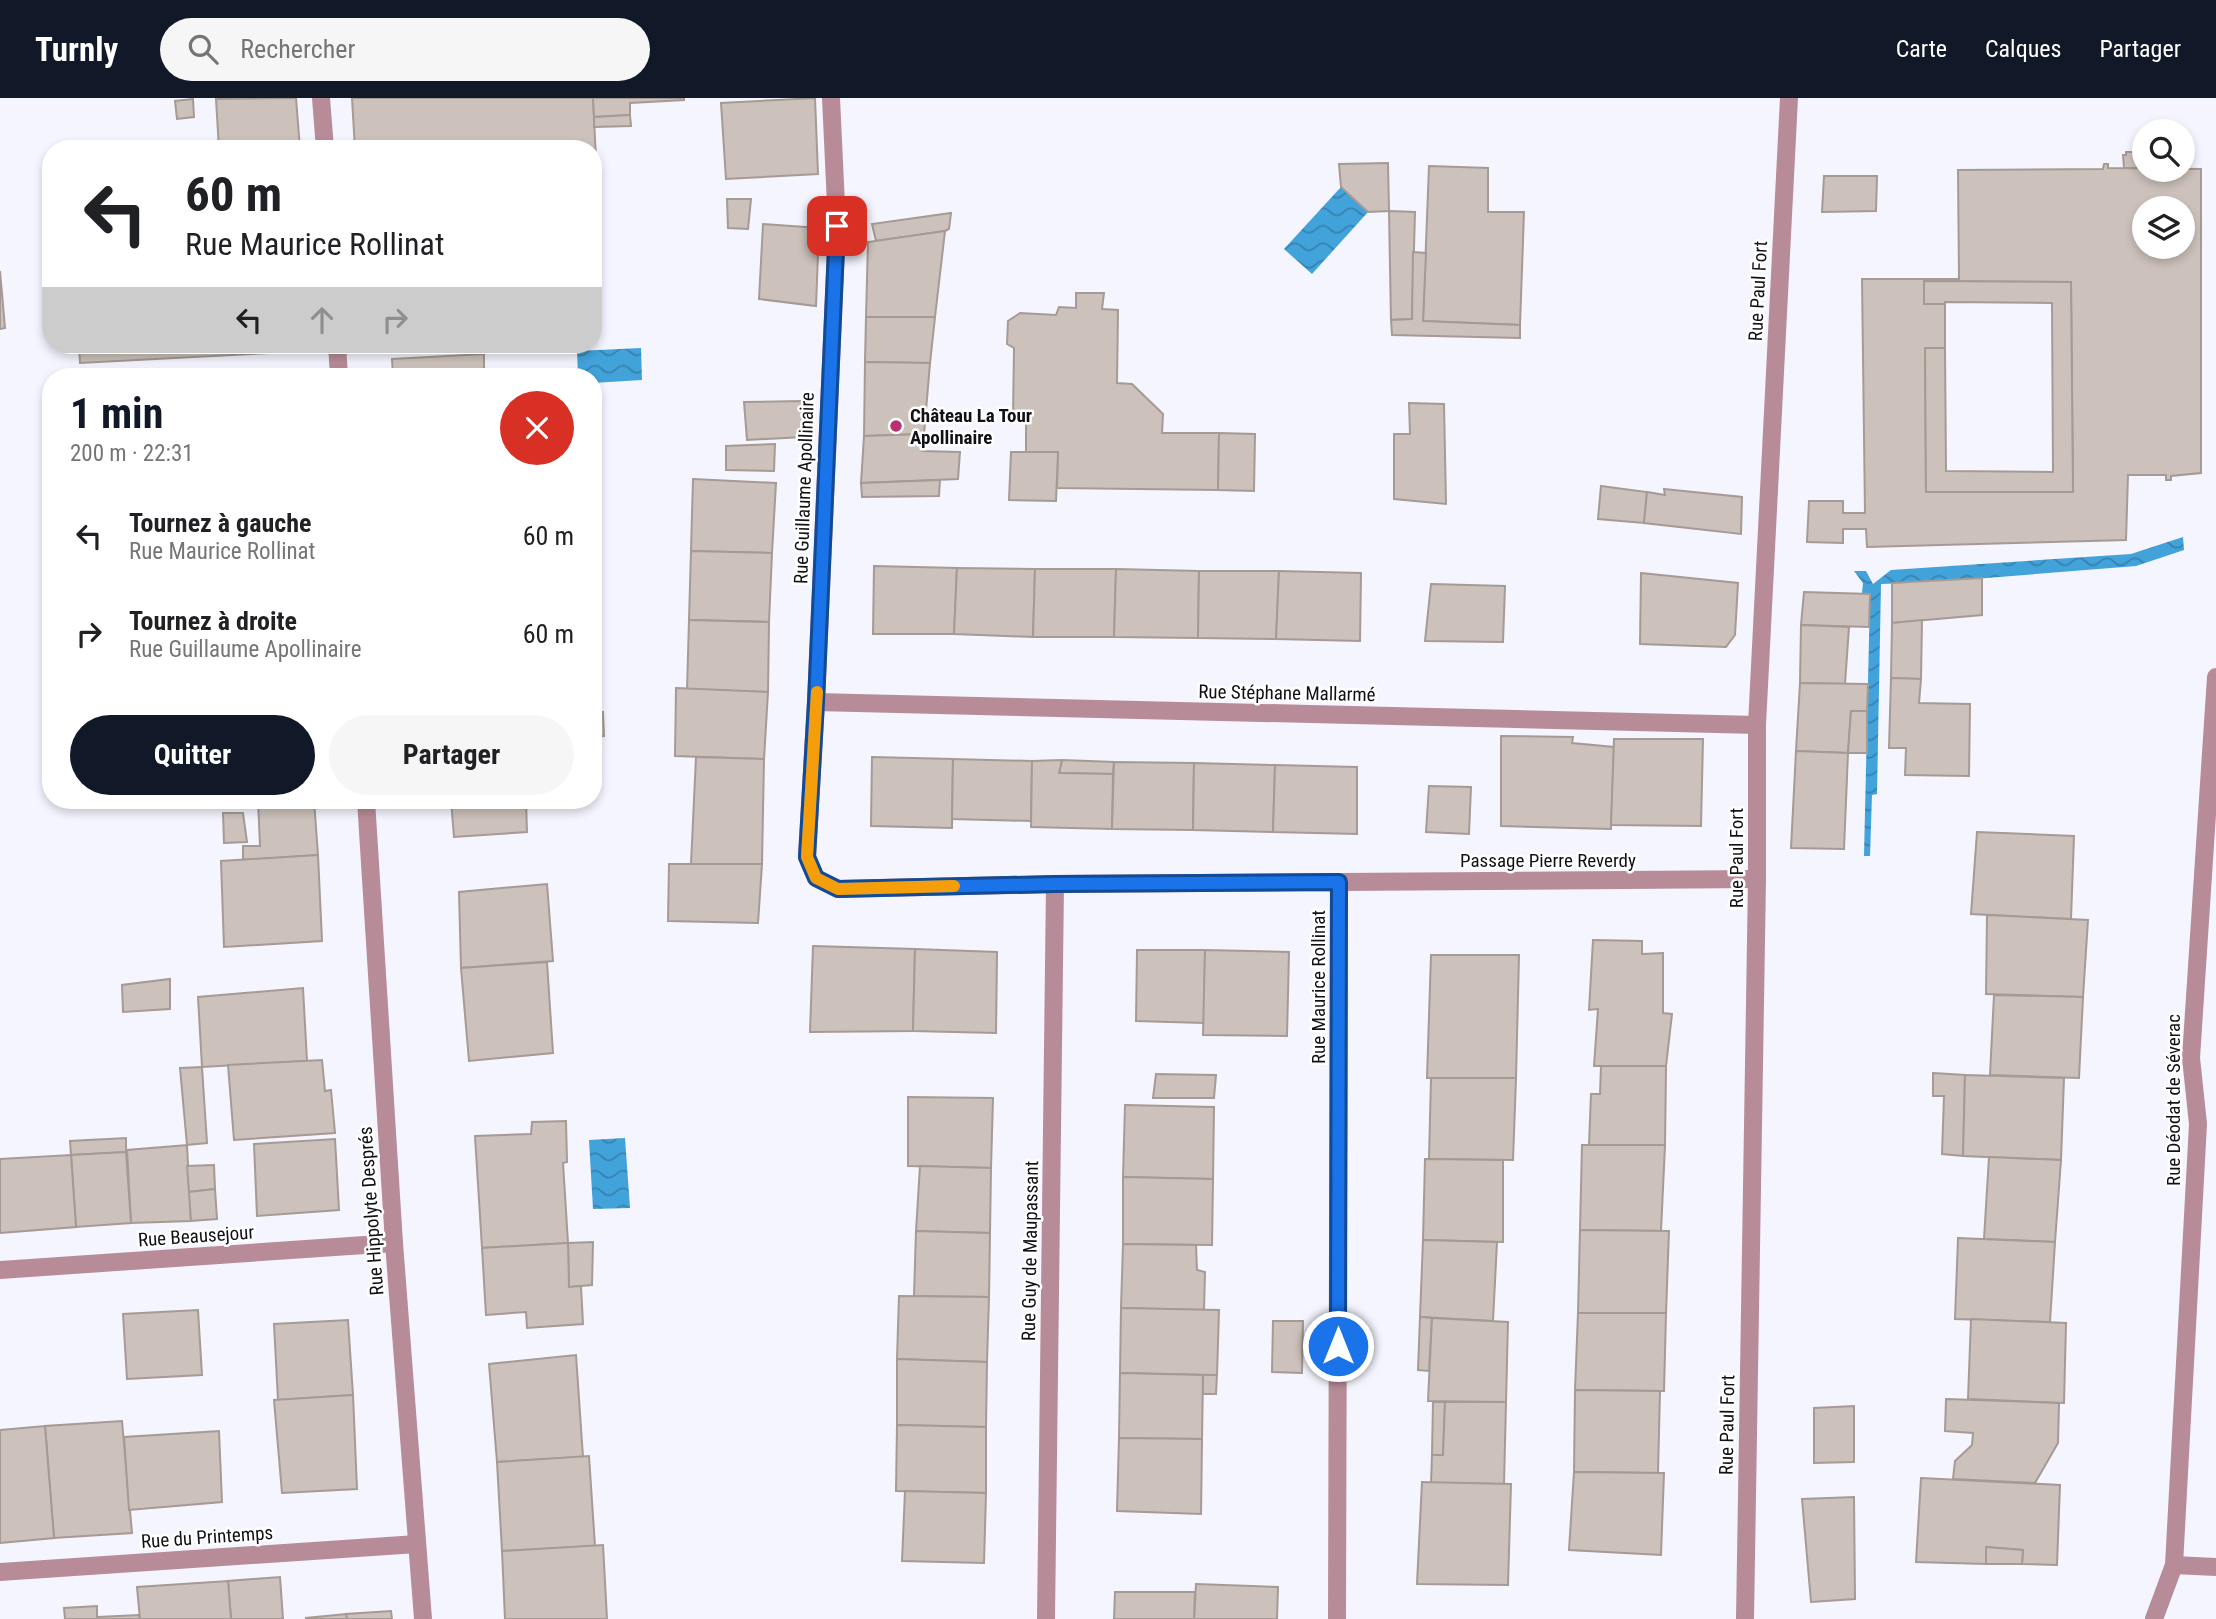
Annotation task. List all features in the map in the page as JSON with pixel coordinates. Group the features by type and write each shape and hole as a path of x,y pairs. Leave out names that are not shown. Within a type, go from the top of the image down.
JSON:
{"street":[{"path":"321,98 323,140"},
{"name":"Rue Guillaume Apollinaire","path":"816,878 807,857 837,226 831,98"},
{"name":"Rue Paul Fort","path":"1745,1619 1757,725 1789,98"},
{"name":"Rue Déodat de Séverac","path":"2154,1619 2174,1566 2198,1124 2191,1058 2216,677"},
{"name":"Rue Stéphane Mallarmé","path":"816,702 1757,725"},
{"name":"Rue Hippolyte Després","path":"367,809 394,1243 423,1619"},
{"name":"Rue Maurice Rollinat","path":"816,878 838,889 1339,882 1337,1619"},
{"name":"Passage Pierre Reverdy","path":"1339,882 1757,879"},
{"name":"Rue Guy de Maupassant","path":"1046,1619 1055,884"},
{"name":"Rue Beausejour","path":"0,1270 394,1243"},
{"name":"Rue du Printemps","path":"0,1572 417,1544"},
{"path":"2174,1566 2216,1567"}],"water":[{"path":"1341,187 1368,212 1312,274 1284,249"},
{"path":"641,348 642,380 602,382 602,368 578,368 577,354 602,354 602,350"},
{"path":"2183,537 2184,550 2136,566 1881,584 1877,794 1872,795 1870,856 1864,856 1870,595 1862,593 1863,583 1854,571 1866,571 1873,584 1891,570 2131,554"},
{"path":"625,1138 630,1208 593,1209 589,1140"}],"building":[{"path":"296,98 299,140 218,140 216,99"},
{"path":"352,98 593,98 595,140 354,140"},
{"path":"593,98 684,100 630,103 630,115 594,117"},
{"path":"815,98 818,174 726,179 721,103"},
{"path":"193,99 194,117 177,119 175,101"},
{"path":"630,115 631,126 594,127 594,117"},
{"path":"2126,152 2132,152 2132,168 2124,168 2123,155 2126,155"},
{"path":"1388,163 1389,211 1368,212 1341,187 1339,164"},
{"path":"2104,164 2108,164 2108,168 2132,168 2132,182 2195,182 2195,169 2201,169 2201,473 2171,476 2171,480 2166,480 2166,475 2128,475 2126,540 1867,547 1866,529 1843,529 1843,543 1807,542 1809,501 1843,501 1843,513 1865,513 1862,279 1959,279 1958,170 2103,169","holes":["1924,281 2071,282 2073,492 1926,492 1925,348 1945,348 1945,304 1924,304"]},
{"path":"1429,166 1488,168 1488,212 1524,212 1520,325 1423,321"},
{"path":"1824,176 1877,176 1876,211 1822,212"},
{"path":"727,199 751,199 748,229 728,228"},
{"path":"1389,211 1415,212 1412,319 1391,320"},
{"path":"951,213 949,229 945,231 876,241 872,224"},
{"path":"763,224 819,228 816,306 759,299"},
{"path":"945,231 935,317 866,317 868,242"},
{"path":"1413,252 1426,253 1423,321 1520,325 1520,338 1392,335 1391,320 1412,319"},
{"path":"0,271 5,328 0,329"},
{"path":"1924,281 2071,282 2073,492 1926,492 1925,348 1945,348 1946,471 2053,472 2052,303 1924,304"},
{"path":"1076,293 1104,293 1102,309 1118,310 1117,383 1132,384 1163,414 1162,433 1219,433 1218,490 1057,488 1058,452 1026,452 1026,416 1013,417 1014,348 1007,344 1008,321 1020,313 1056,315 1059,307 1076,308"},
{"path":"866,317 935,317 930,363 865,362"},
{"path":"80,354 250,354 80,363"},
{"path":"484,354 484,368 393,368 392,359"},
{"path":"865,362 930,363 924,434 864,436"},
{"path":"802,401 803,437 747,440 744,402"},
{"path":"1409,403 1444,404 1446,504 1394,499 1394,434 1410,434"},
{"path":"1219,433 1255,434 1254,491 1218,490"},
{"path":"924,434 922,451 960,452 958,479 861,483 864,436"},
{"path":"775,444 774,471 726,470 726,446"},
{"path":"1011,452 1058,452 1056,501 1009,500"},
{"path":"693,479 776,483 772,553 691,551"},
{"path":"940,480 939,496 862,497 861,483"},
{"path":"1601,486 1647,492 1644,523 1598,519"},
{"path":"1664,489 1742,497 1741,534 1644,523 1647,492 1665,495"},
{"path":"691,551 772,553 769,622 689,620"},
{"path":"874,566 957,568 954,634 873,634"},
{"path":"957,568 1035,569 1033,637 954,634"},
{"path":"1035,569 1116,569 1114,637 1033,637"},
{"path":"1116,569 1199,571 1198,638 1114,637"},
{"path":"1199,571 1279,571 1276,639 1198,638"},
{"path":"1279,571 1361,573 1360,641 1276,639"},
{"path":"1641,573 1738,583 1735,635 1726,647 1640,644"},
{"path":"1982,578 1982,615 1892,623 1892,583"},
{"path":"1431,584 1505,586 1503,642 1425,641"},
{"path":"1804,592 1870,594 1869,627 1801,625"},
{"path":"689,620 769,622 768,692 687,690"},
{"path":"1922,620 1921,679 1891,678 1892,623"},
{"path":"1801,625 1849,627 1845,684 1800,683"},
{"path":"1891,678 1921,679 1919,703 1970,704 1969,776 1905,775 1906,748 1889,748"},
{"path":"1800,683 1868,684 1867,711 1851,711 1848,753 1796,751"},
{"path":"676,688 768,692 764,759 675,756"},
{"path":"1851,711 1867,711 1867,753 1848,753"},
{"path":"602,712 603,712 602,736"},
{"path":"1501,736 1573,737 1572,743 1614,747 1611,829 1501,826"},
{"path":"1614,739 1703,739 1701,826 1611,825"},
{"path":"1796,751 1848,753 1844,849 1791,848"},
{"path":"696,757 764,759 762,864 691,864"},
{"path":"872,757 953,759 952,828 871,826"},
{"path":"953,759 1032,761 1031,821 952,819"},
{"path":"1062,760 1114,762 1113,774 1059,773"},
{"path":"1062,760 1059,773 1113,774 1112,829 1031,827 1032,761"},
{"path":"1114,762 1194,763 1193,830 1112,829"},
{"path":"1194,763 1275,765 1273,832 1193,830"},
{"path":"1275,765 1357,767 1357,834 1273,832"},
{"path":"1429,786 1471,787 1469,834 1426,832"},
{"path":"258,809 315,809 318,855 243,860 243,846 260,846"},
{"path":"452,809 526,809 527,832 454,837"},
{"path":"223,813 243,813 247,842 224,843"},
{"path":"1977,832 2074,836 2071,919 1971,914"},
{"path":"318,855 322,941 224,947 221,861"},
{"path":"669,864 762,864 758,923 668,921"},
{"path":"547,884 553,961 461,968 459,892"},
{"path":"1987,915 2088,920 2083,997 1986,994"},
{"path":"1593,940 1642,941 1642,954 1663,953 1663,1013 1672,1014 1666,1066 1594,1066 1598,1009 1589,1010"},
{"path":"813,946 915,949 913,1031 810,1032"},
{"path":"915,949 997,952 996,1033 913,1031"},
{"path":"1137,950 1205,950 1204,1023 1136,1021"},
{"path":"1205,950 1289,952 1287,1036 1203,1035"},
{"path":"1431,955 1519,955 1516,1078 1427,1078"},
{"path":"547,962 553,1053 469,1061 461,968"},
{"path":"170,979 170,1009 123,1012 122,985"},
{"path":"303,988 307,1061 202,1067 198,997"},
{"path":"1994,995 2083,997 2079,1078 1990,1075"},
{"path":"322,1060 325,1091 331,1090 335,1133 234,1140 228,1065"},
{"path":"1601,1066 1666,1066 1665,1145 1589,1145 1591,1094 1600,1094"},
{"path":"202,1067 207,1143 187,1145 180,1068"},
{"path":"1933,1073 1965,1075 1963,1156 1942,1154 1944,1096 1933,1096"},
{"path":"1156,1074 1216,1075 1214,1098 1153,1098"},
{"path":"1965,1075 2064,1078 2061,1160 1963,1156"},
{"path":"1431,1078 1516,1078 1513,1160 1429,1159"},
{"path":"908,1097 993,1098 991,1168 908,1166"},
{"path":"1125,1105 1214,1107 1213,1179 1123,1177"},
{"path":"566,1121 567,1162 563,1163 568,1243 482,1248 475,1136 531,1134 532,1122"},
{"path":"126,1138 126,1152 71,1155 70,1141"},
{"path":"335,1139 339,1210 257,1216 254,1144"},
{"path":"187,1145 191,1221 131,1223 127,1150"},
{"path":"1582,1145 1665,1145 1661,1231 1580,1230"},
{"path":"126,1152 131,1223 76,1227 71,1155"},
{"path":"71,1155 76,1227 0,1233 0,1159"},
{"path":"1989,1157 2061,1160 2055,1242 1984,1239"},
{"path":"1425,1159 1503,1160 1503,1242 1423,1240"},
{"path":"214,1165 215,1189 189,1192 187,1166"},
{"path":"920,1166 991,1168 990,1233 916,1231"},
{"path":"1123,1177 1213,1179 1212,1245 1123,1244"},
{"path":"215,1189 217,1219 191,1221 189,1192"},
{"path":"1580,1230 1669,1231 1666,1313 1578,1313"},
{"path":"916,1231 990,1233 989,1297 914,1296"},
{"path":"1958,1238 2055,1242 2050,1322 1955,1319"},
{"path":"1423,1240 1497,1242 1493,1321 1420,1317"},
{"path":"593,1242 592,1285 569,1287 568,1243"},
{"path":"568,1243 569,1287 581,1286 583,1324 527,1328 526,1312 486,1315 482,1248"},
{"path":"1123,1244 1196,1245 1197,1270 1205,1272 1204,1310 1121,1308"},
{"path":"899,1296 989,1297 987,1362 897,1359"},
{"path":"1121,1308 1219,1310 1217,1375 1120,1373"},
{"path":"198,1310 202,1375 127,1379 123,1314"},
{"path":"1578,1313 1666,1313 1664,1391 1575,1390"},
{"path":"1420,1317 1432,1318 1429,1371 1418,1370"},
{"path":"1432,1318 1508,1322 1506,1402 1428,1401"},
{"path":"1971,1319 2066,1323 2064,1403 1968,1399"},
{"path":"348,1320 353,1395 278,1400 274,1324"},
{"path":"1273,1321 1303,1321 1302,1373 1272,1372"},
{"path":"576,1355 583,1457 497,1462 489,1364"},
{"path":"897,1359 987,1362 986,1427 897,1425"},
{"path":"1120,1373 1203,1375 1202,1439 1119,1438"},
{"path":"1203,1375 1217,1375 1216,1394 1203,1394"},
{"path":"1575,1390 1660,1391 1658,1473 1574,1472"},
{"path":"353,1395 357,1489 282,1493 274,1400"},
{"path":"1946,1399 2059,1403 2058,1443 2035,1483 1953,1479 1955,1461 1972,1445 1973,1433 1945,1431"},
{"path":"1433,1402 1445,1402 1443,1455 1432,1455"},
{"path":"1445,1402 1506,1402 1504,1484 1431,1483 1432,1455 1443,1455"},
{"path":"1854,1406 1854,1462 1814,1463 1814,1408"},
{"path":"122,1421 132,1533 54,1538 45,1426"},
{"path":"897,1425 986,1427 986,1493 896,1491"},
{"path":"45,1426 54,1538 0,1543 0,1430"},
{"path":"219,1431 222,1502 129,1510 124,1437"},
{"path":"1119,1438 1202,1439 1201,1514 1117,1511"},
{"path":"589,1456 595,1546 502,1551 497,1462"},
{"path":"1574,1472 1664,1473 1661,1555 1569,1550"},
{"path":"1921,1478 2060,1485 2057,1565 2022,1564 2023,1550 1986,1547 1986,1564 1916,1562"},
{"path":"1422,1482 1511,1484 1508,1585 1417,1584"},
{"path":"905,1491 986,1493 984,1563 902,1561"},
{"path":"1854,1497 1855,1599 1811,1602 1802,1499"},
{"path":"603,1545 607,1619 505,1619 502,1551"},
{"path":"1986,1547 2023,1550 2022,1564 1986,1564"},
{"path":"280,1577 283,1619 231,1619 228,1581"},
{"path":"228,1581 231,1619 140,1619 137,1587"},
{"path":"1196,1584 1278,1587 1277,1619 1194,1619"},
{"path":"1115,1592 1195,1592 1194,1619 1114,1619"},
{"path":"97,1606 97,1617 139,1615 140,1619 65,1619 64,1608"},
{"path":"391,1611 392,1619 347,1619 346,1614"},
{"path":"346,1614 347,1619 306,1619 306,1618"}],"slow traffic":[{"path":"817,692 807,857 816,878 838,889 954,886"}],"place":[{"name":"Château La Tour Apollinaire","path":"896,426"}],"route":[{"path":"837,226 807,857 816,878 838,889 1339,882 1338,1346"}]}
